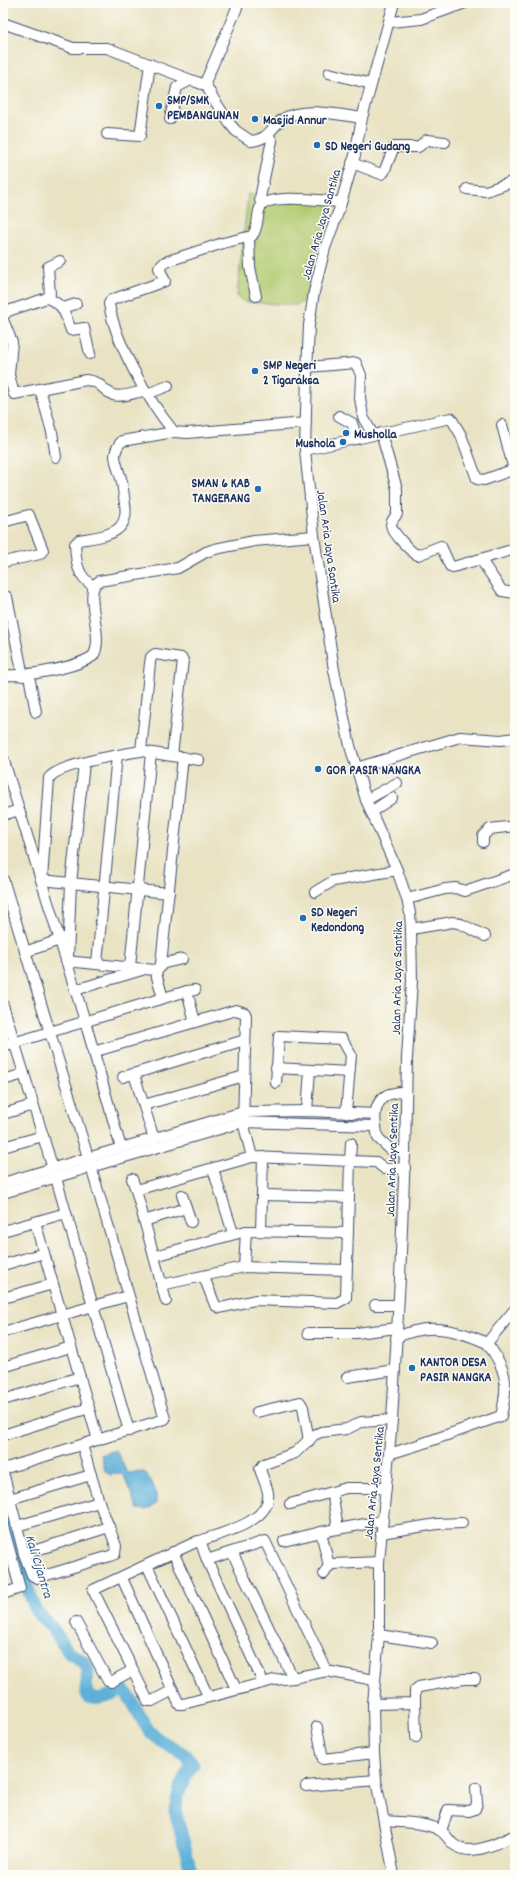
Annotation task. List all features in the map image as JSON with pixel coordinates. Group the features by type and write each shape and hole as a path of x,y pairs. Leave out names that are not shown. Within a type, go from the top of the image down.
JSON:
{"street":[{"path":"205,83 239,3"},
{"name":"Jalan Aria Jaya Santika","path":"394,3 390,22 362,118 352,163 341,202 325,248 314,292 309,325 305,450 314,536 334,670 356,768 366,800 397,870 407,899 410,914 412,981 406,1091"},
{"path":"390,22 421,19 465,3"},
{"path":"3,23 73,48 87,46 107,48 190,80 202,84 205,83"},
{"path":"107,134 140,136 150,64"},
{"path":"329,73 371,84"},
{"path":"170,119 178,86 190,80"},
{"path":"205,83 213,98 236,131 251,142 263,139 279,122 291,115 327,113 362,118"},
{"path":"174,432 146,392 113,321 109,304 110,301 165,281 159,269 165,262 223,243 249,238 257,229 261,206 260,198 272,141 268,135"},
{"path":"352,163 381,174 384,172 394,147 418,147 427,140 445,142"},
{"path":"467,189 486,191 515,181"},
{"path":"261,206 271,201 281,199 341,202"},
{"path":"249,238 250,267 256,296"},
{"path":"3,316 8,312 47,298 50,294 48,267 60,261"},
{"path":"47,298 55,301 62,308 72,330 84,328 90,354"},
{"path":"62,308 76,304"},
{"path":"3,320 7,343 9,375 8,394 16,394 86,380 101,384 114,395 120,396 146,392 168,386"},
{"path":"308,367 356,364 361,374 360,398 363,417 377,434 397,489 397,514 391,521 393,531 417,556 439,546 442,548 450,566 453,567 515,549"},
{"path":"40,389 52,432 56,457"},
{"path":"339,416 352,424 357,439"},
{"path":"305,450 451,418 461,435 477,478 484,480 515,470 502,426"},
{"path":"94,586 84,581 78,570 75,544 79,540 101,537 123,525 127,515 122,483 115,456 118,445 122,441 174,432 187,433 306,423"},
{"path":"3,522 29,515 43,550 40,554 3,562"},
{"path":"3,675 26,676 60,668 90,657 94,653 98,635 92,602 94,586 99,581 178,568 206,552 215,549 254,541 314,536"},
{"path":"481,560 502,591 515,592"},
{"path":"3,596 7,597 36,712"},
{"path":"130,967 138,890 151,657 155,654 181,658 183,662 172,756"},
{"path":"356,768 460,737 501,740 515,738"},
{"path":"41,880 49,778 54,773 84,763 117,755 146,752 200,760"},
{"path":"98,963 117,755"},
{"path":"163,998 154,968 169,893 183,757"},
{"path":"3,758 41,880 64,938 67,961 121,1148"},
{"path":"64,938 84,763"},
{"path":"366,800 397,783"},
{"path":"371,812 392,798"},
{"path":"3,815 19,810"},
{"path":"483,842 483,836 490,829 515,826"},
{"path":"315,892 333,881 397,870"},
{"path":"407,899 445,889 456,888 465,891 515,874"},
{"path":"3,879 90,1163 165,1419 3,1469"},
{"path":"41,880 169,893"},
{"path":"411,929 453,922 461,924 485,936"},
{"path":"25,952 64,938"},
{"path":"75,990 182,959"},
{"path":"67,961 154,968"},
{"path":"3,1046 191,990 195,1022"},
{"path":"4,1010 66,1213 129,1431"},
{"path":"93,1052 238,1010 246,1016 243,1117 252,1158"},
{"path":"276,1083 278,1037 344,1040 351,1055 346,1113"},
{"path":"123,1077 245,1040"},
{"path":"276,1068 350,1072"},
{"path":"307,1111 310,1070"},
{"path":"3,1080 24,1074"},
{"path":"134,1074 154,1139"},
{"path":"144,1105 244,1076"},
{"path":"405,1153 385,1147 378,1138 375,1126 375,1114 379,1103 388,1095 406,1091"},
{"name":"Jalan Aria Jaya Sentika","path":"394,1875 376,1780 373,1704 379,1635 379,1562 395,1370 405,1168 406,1091"},
{"path":"3,1114 33,1105"},
{"path":"90,1163 121,1148 243,1117 307,1111 375,1114"},
{"path":"3,1183 54,1173 243,1117 375,1126"},
{"path":"3,1147 43,1136"},
{"path":"204,1277 215,1305 220,1308 255,1300 338,1303 346,1298 351,1143"},
{"path":"261,1231 263,1157"},
{"path":"136,1190 252,1158 263,1157 376,1162 385,1169 405,1168"},
{"path":"213,1169 233,1233"},
{"path":"3,1193 54,1173"},
{"path":"132,1179 155,1256 166,1301"},
{"path":"182,1195 191,1222"},
{"path":"262,1195 349,1197"},
{"path":"144,1221 186,1208"},
{"path":"3,1231 66,1213"},
{"path":"35,1222 98,1440"},
{"path":"155,1256 233,1233 246,1231 348,1233"},
{"path":"244,1267 246,1231"},
{"path":"3,1265 44,1253"},
{"path":"161,1285 204,1277 244,1267 346,1270"},
{"path":"3,1298 53,1284"},
{"path":"3,1332 128,1296"},
{"path":"375,1305 398,1305"},
{"path":"486,1343 515,1309"},
{"path":"308,1333 356,1333 397,1328"},
{"path":"389,1454 501,1416 506,1394 506,1378 496,1355 486,1343 441,1328 417,1330 396,1338"},
{"path":"3,1367 71,1347"},
{"path":"347,1376 395,1370"},
{"path":"3,1400 80,1377"},
{"path":"257,1412 300,1402 303,1407 309,1441"},
{"path":"3,1435 89,1408"},
{"path":"173,1690 152,1701 148,1701 93,1590 122,1578 173,1552 254,1521 264,1510 268,1497 268,1492 260,1468 264,1464 290,1456 309,1441 314,1435 321,1432 347,1429 361,1422 392,1420"},
{"path":"3,1472 7,1500 17,1526 24,1554 32,1575 37,1578 110,1556 115,1554 116,1550 99,1502 82,1445"},
{"path":"7,1500 91,1475"},
{"path":"290,1504 346,1488 386,1488"},
{"path":"332,1492 338,1528"},
{"path":"17,1526 99,1502"},
{"path":"284,1541 338,1528 382,1521"},
{"path":"381,1533 437,1524 462,1523"},
{"path":"24,1554 109,1527"},
{"path":"3,1594 20,1588 8,1563 4,1532"},
{"path":"321,1532 327,1570 333,1564 379,1562"},
{"path":"200,1541 207,1560 263,1682"},
{"path":"207,1560 262,1541 266,1543 328,1671"},
{"path":"173,1552 236,1689"},
{"path":"232,1552 293,1678"},
{"path":"147,1565 208,1696"},
{"path":"122,1578 173,1690 181,1704 263,1682 328,1671 374,1680"},
{"path":"76,1622 108,1681 111,1682 133,1670"},
{"path":"379,1635 432,1643"},
{"path":"416,1736 415,1690 419,1686 464,1679 475,1679"},
{"path":"373,1704 415,1704"},
{"path":"317,1727 323,1759 374,1753"},
{"path":"306,1786 376,1780"},
{"path":"441,1831 448,1810 469,1811 475,1809 477,1803 476,1788"},
{"path":"384,1821 414,1823 441,1831 457,1847 468,1849 494,1845 515,1835"}],"green space":[{"path":"248,194 333,201 306,300 296,305 244,302 237,296"}],"water":[{"path":"116,1450 127,1473 144,1472 150,1479 154,1486 156,1504 146,1510 137,1509 124,1476 119,1473 110,1475 105,1471 101,1455"}],"waterway":[{"name":"Kali Cijantra","path":"3,1499 25,1581 36,1611 51,1626 69,1653 83,1661 88,1669 86,1690 88,1697 102,1698 114,1694 122,1689 131,1699 143,1722 151,1733 180,1751 193,1765 187,1773 180,1788 175,1810 192,1875"}],"place":[{"name":"SMP/SMK PEMBANGUNAN","path":"159,106"},
{"name":"Masjid Annur","path":"255,119"},
{"name":"SD Negeri Gudang","path":"317,145"},
{"name":"SMP Negeri 2 Tigaraksa","path":"255,371"},
{"name":"Musholla","path":"346,433"},
{"name":"Mushola","path":"343,442"},
{"name":"SMAN 6 KAB TANGERANG","path":"258,489"},
{"name":"GOR PASIR NANGKA","path":"318,769"},
{"name":"SD Negeri Kedondong","path":"303,918"},
{"name":"KANTOR DESA PASIR NANGKA","path":"412,1368"}]}
